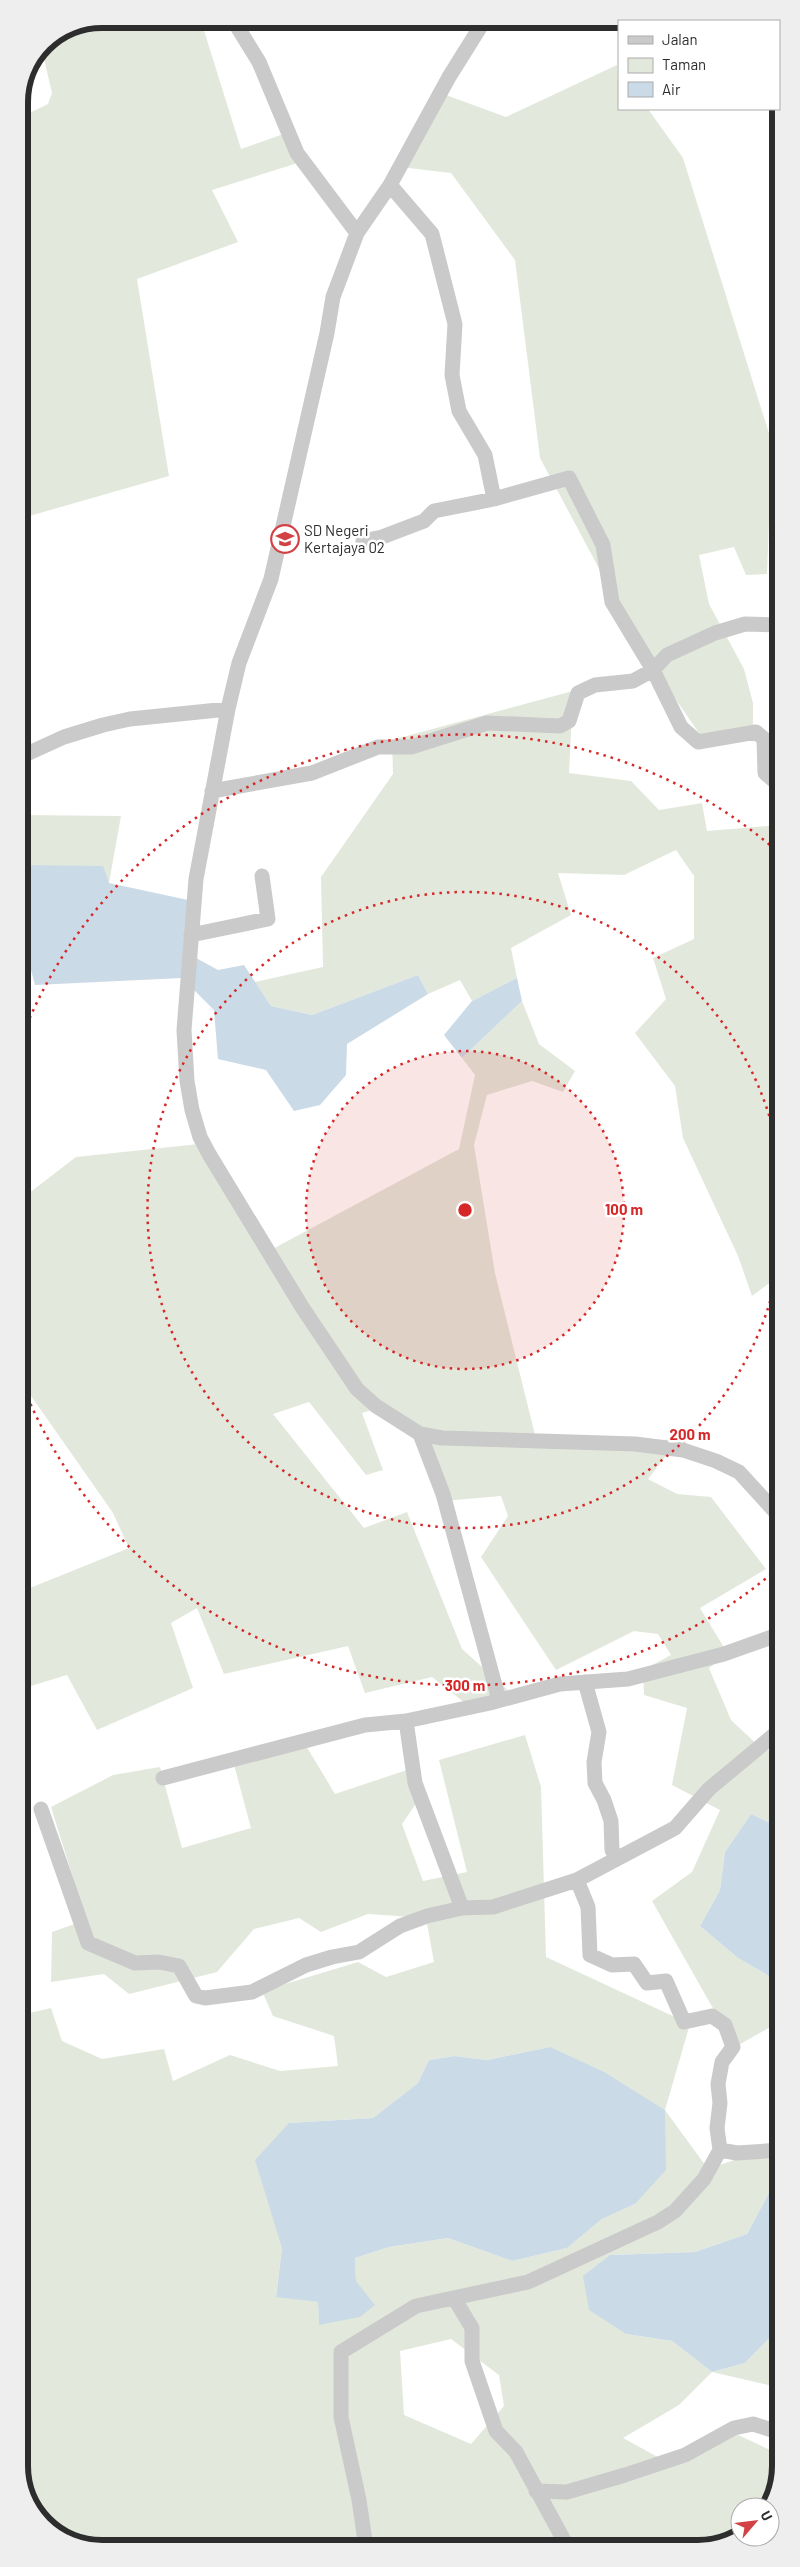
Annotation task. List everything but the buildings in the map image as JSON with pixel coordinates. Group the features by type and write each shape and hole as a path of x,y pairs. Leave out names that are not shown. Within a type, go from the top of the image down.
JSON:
{"street":[{"path":"238,27 259,62 297,153 357,233"},
{"path":"480,28 449,77 390,185 357,233 333,297 327,333 271,579 239,663 212,791 196,879 191,935 184,1030 187,1081 200,1137 302,1307 356,1388 376,1406 420,1434 464,1440 635,1444 683,1450 716,1461 739,1472 772,1508"},
{"path":"390,185 432,234 455,324 452,375 459,411 485,455 494,499"},
{"path":"363,541 382,537 424,520 434,511 494,499 569,478 603,545 612,602 653,670 681,727 698,742 756,732 764,739 765,773 772,779"},
{"path":"212,791 312,773 378,747 411,748 487,723 560,726 568,721 578,693 595,685 634,681 653,670 667,655 715,633 745,624 772,624"},
{"path":"27,754 64,737 103,725 130,719 228,709"},
{"path":"191,935 268,919 262,876"},
{"path":"420,1434 443,1494 499,1700"},
{"path":"163,1778 365,1725 406,1721 560,1684 628,1679 724,1654 772,1637"},
{"path":"585,1682 599,1732 594,1762 594,1783 604,1800 611,1821 612,1850 617,1859"},
{"path":"406,1721 415,1783 462,1908"},
{"path":"41,1809 88,1943 135,1963 159,1962 179,1966 196,1996 205,1998 252,1992 306,1965 332,1957 359,1952 400,1926 426,1916 462,1908 493,1907 576,1880 675,1828 710,1789 772,1737"},
{"path":"365,2539 359,2500 341,2417 341,2352 416,2306 528,2282 658,2222 675,2211 704,2179 720,2150 716,2128 720,2103 718,2084 722,2062 733,2047 725,2025 712,2016 684,2022 666,1981 647,1983 634,1964 612,1965 590,1956 588,1907 576,1880"},
{"path":"720,2150 737,2153 772,2151"},
{"path":"454,2298 472,2328 472,2361 496,2431 516,2452 563,2540"},
{"path":"536,2491 567,2492 625,2475 685,2455 734,2428 753,2424 772,2430"}],"green space":[{"path":"102,27 203,27 241,149 289,132 304,161 212,190 238,242 137,279 169,476 27,517 27,114 48,104 52,93 43,56 49,49 73,33"},
{"path":"617,65 618,110 649,110 683,158 772,443 767,574 746,575 734,547 699,555 709,604 744,669 753,703 753,729 708,746 634,639 540,458 515,260 451,173 400,167 435,91 506,117"},
{"path":"573,691 569,773 631,781 659,810 702,803 707,831 772,826 772,1281 752,1296 738,1256 683,1138 675,1086 635,1033 666,999 653,958 694,939 694,876 676,850 624,875 558,873 571,915 511,948 517,978 472,1001 460,980 428,994 418,975 312,1015 271,1006 255,982 323,967 321,877 393,774 392,740"},
{"path":"27,815 121,816 109,883 27,866"},
{"path":"522,1001 539,1044 575,1071 563,1092 532,1081 487,1095 474,1145 495,1273 536,1439 678,1440 648,1479 677,1494 711,1497 766,1569 700,1608 728,1654 709,1668 731,1720 762,1749 772,1751 772,1824 751,1814 725,1852 720,1890 700,1926 738,1958 772,1978 772,2026 735,2047 652,1901 692,1872 720,1810 672,1785 687,1708 644,1695 643,1670 671,1655 658,1634 634,1631 556,1670 481,1557 508,1516 501,1496 444,1501 411,1420 386,1406 362,1413 383,1470 366,1475 309,1402 273,1414 364,1528 407,1512 462,1649 511,1693 465,1703 432,1677 365,1693 348,1646 224,1674 197,1608 171,1623 193,1688 97,1730 67,1675 27,1687 27,1583 30,1588 129,1548 113,1513 27,1389 27,1195 76,1157 199,1144 267,1252 459,1149 475,1075 462,1058"},
{"path":"525,1735 541,1787 546,1957 690,2024 665,2110 708,2169 772,2147 772,2191 770,2191 747,2234 695,2252 610,2255 626,2334 672,2341 712,2372 679,2405 623,2438 665,2461 723,2428 772,2451 771,2480 765,2497 730,2497 730,2532 717,2537 698,2540 97,2539 83,2537 65,2530 46,2514 35,2498 30,2484 27,2465 27,2014 51,2008 62,2041 102,2059 164,2049 173,2081 230,2055 280,2071 338,2066 334,2036 273,2016 262,1991 358,1962 386,1977 434,1962 426,1918 368,1914 321,1932 299,1918 254,1929 217,1972 129,1994 104,1974 51,1982 52,1932 86,1920 51,1807 113,1775 160,1767 182,1848 251,1828 233,1761 305,1744 335,1794 410,1769 417,1802 402,1824 423,1881 467,1872 439,1760","holes":["550,2047 635,2204 602,2219 567,2248 512,2261 448,2238 389,2247 355,2258 356,2281 319,2325 318,2302 276,2296 282,2248 289,2123 373,2118 418,2083 429,2060 455,2056 487,2060","451,2339 499,2375 504,2406 471,2444 404,2415 400,2351"]},
{"path":"772,2335 772,2386 712,2372 745,2363"}],"water":[{"path":"27,865 103,866 109,883 188,900 187,953 218,970 244,965 271,1006 312,1015 418,975 428,994 347,1044 346,1075 320,1105 294,1111 266,1070 218,1059 214,1010 182,978 35,985 27,956"},
{"path":"517,978 522,1001 462,1058 444,1035 472,1001"},
{"path":"751,1814 772,1824 772,1978 738,1958 700,1926 720,1890 725,1852"},
{"path":"550,2047 604,2072 665,2110 666,2170 635,2204 602,2219 567,2248 512,2261 448,2238 389,2247 355,2258 356,2281 375,2305 360,2317 319,2325 318,2302 276,2297 282,2248 255,2160 289,2123 373,2118 418,2083 429,2060 455,2056 487,2060"},
{"path":"770,2191 772,2191 772,2335 745,2363 712,2372 672,2341 626,2334 589,2310 583,2276 610,2255 695,2252 747,2234"}],"place":[{"name":"SD Negeri Kertajaya 02","path":"285,539"}]}
